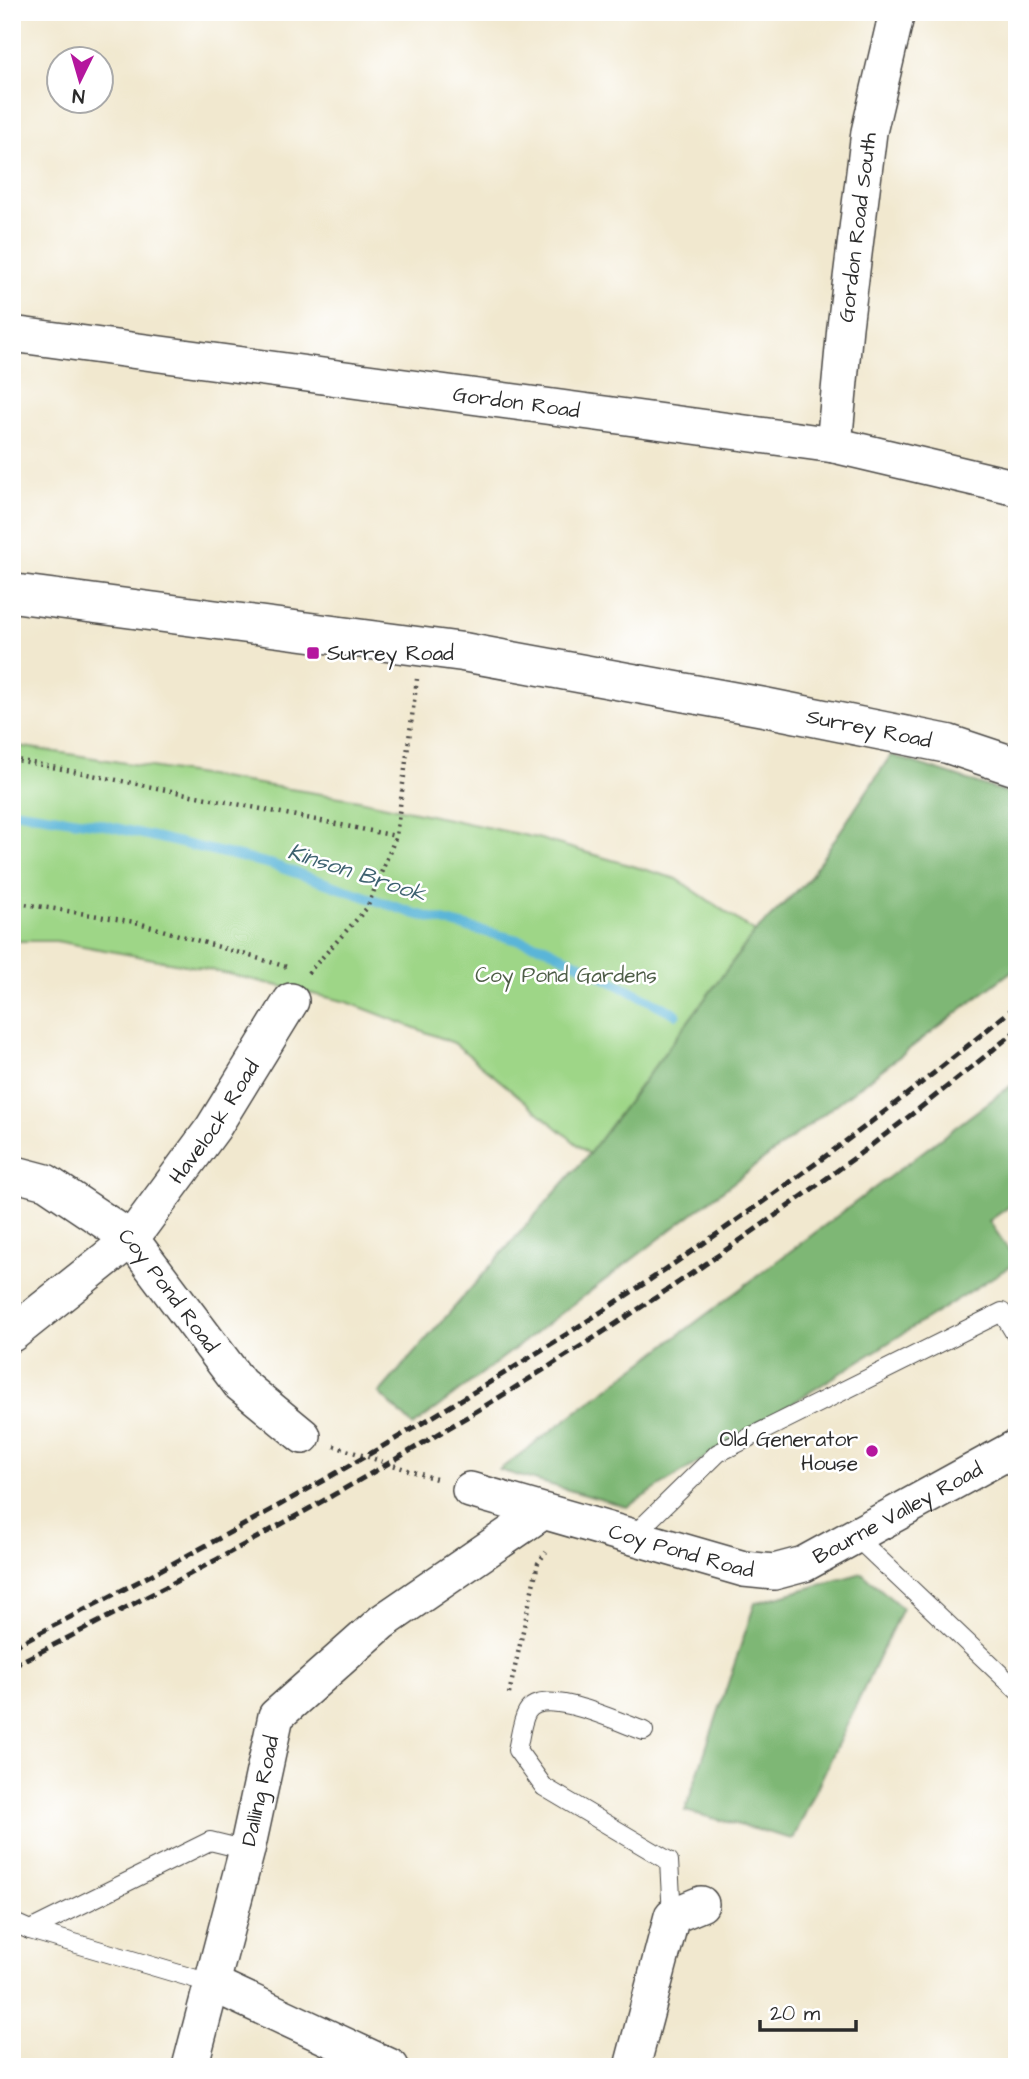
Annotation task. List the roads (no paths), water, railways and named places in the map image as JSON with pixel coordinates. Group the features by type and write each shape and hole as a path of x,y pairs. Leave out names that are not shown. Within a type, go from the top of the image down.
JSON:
{"street":[{"name":"Gordon Road South","path":"834,445 845,327 869,132 897,12"},
{"name":"Gordon Road","path":"12,334 834,445 1017,488"},
{"name":"Surrey Road","path":"12,593 463,652 921,739 1017,766"},
{"name":"Havelock Road","path":"12,1334 131,1239 213,1128 291,1000"},
{"name":"Coy Pond Road","path":"12,1173 46,1182 131,1239 240,1384 303,1436"},
{"name":"Bourne Valley Road","path":"774,1572 804,1564 1017,1447"},
{"name":"Coy Pond Road","path":"470,1490 744,1569 774,1572"},
{"name":"Dalling Road","path":"190,2067 247,1850 276,1716 382,1622 556,1516"},
{"path":"632,2067 687,1910"},
{"path":"213,1984 391,2067"}],"lane":[{"path":"632,1536 718,1453 1002,1312 1017,1337"},
{"path":"856,1537 1017,1690"},
{"path":"644,1731 554,1700 537,1703 527,1712 517,1750 544,1787 669,1861 687,1910"},
{"path":"30,1930 210,1841 247,1850"},
{"path":"12,1922 30,1930 213,1984"}],"waterway":[{"name":"Kinson Brook","path":"12,811 99,824 270,864 416,914 545,947 676,1014"}],"railway":[{"path":"12,1647 277,1506 533,1355 658,1274 780,1189 900,1100 1017,1005"},
{"path":"12,1666 276,1527 405,1454 533,1376 658,1296 781,1212 901,1123 1017,1030"}],"place":[{"name":"Surrey Road","path":"313,653"},
{"name":"Old Generator House","path":"872,1451"}],"park label":[{"name":"Coy Pond Gardens","path":"566,975"}]}
